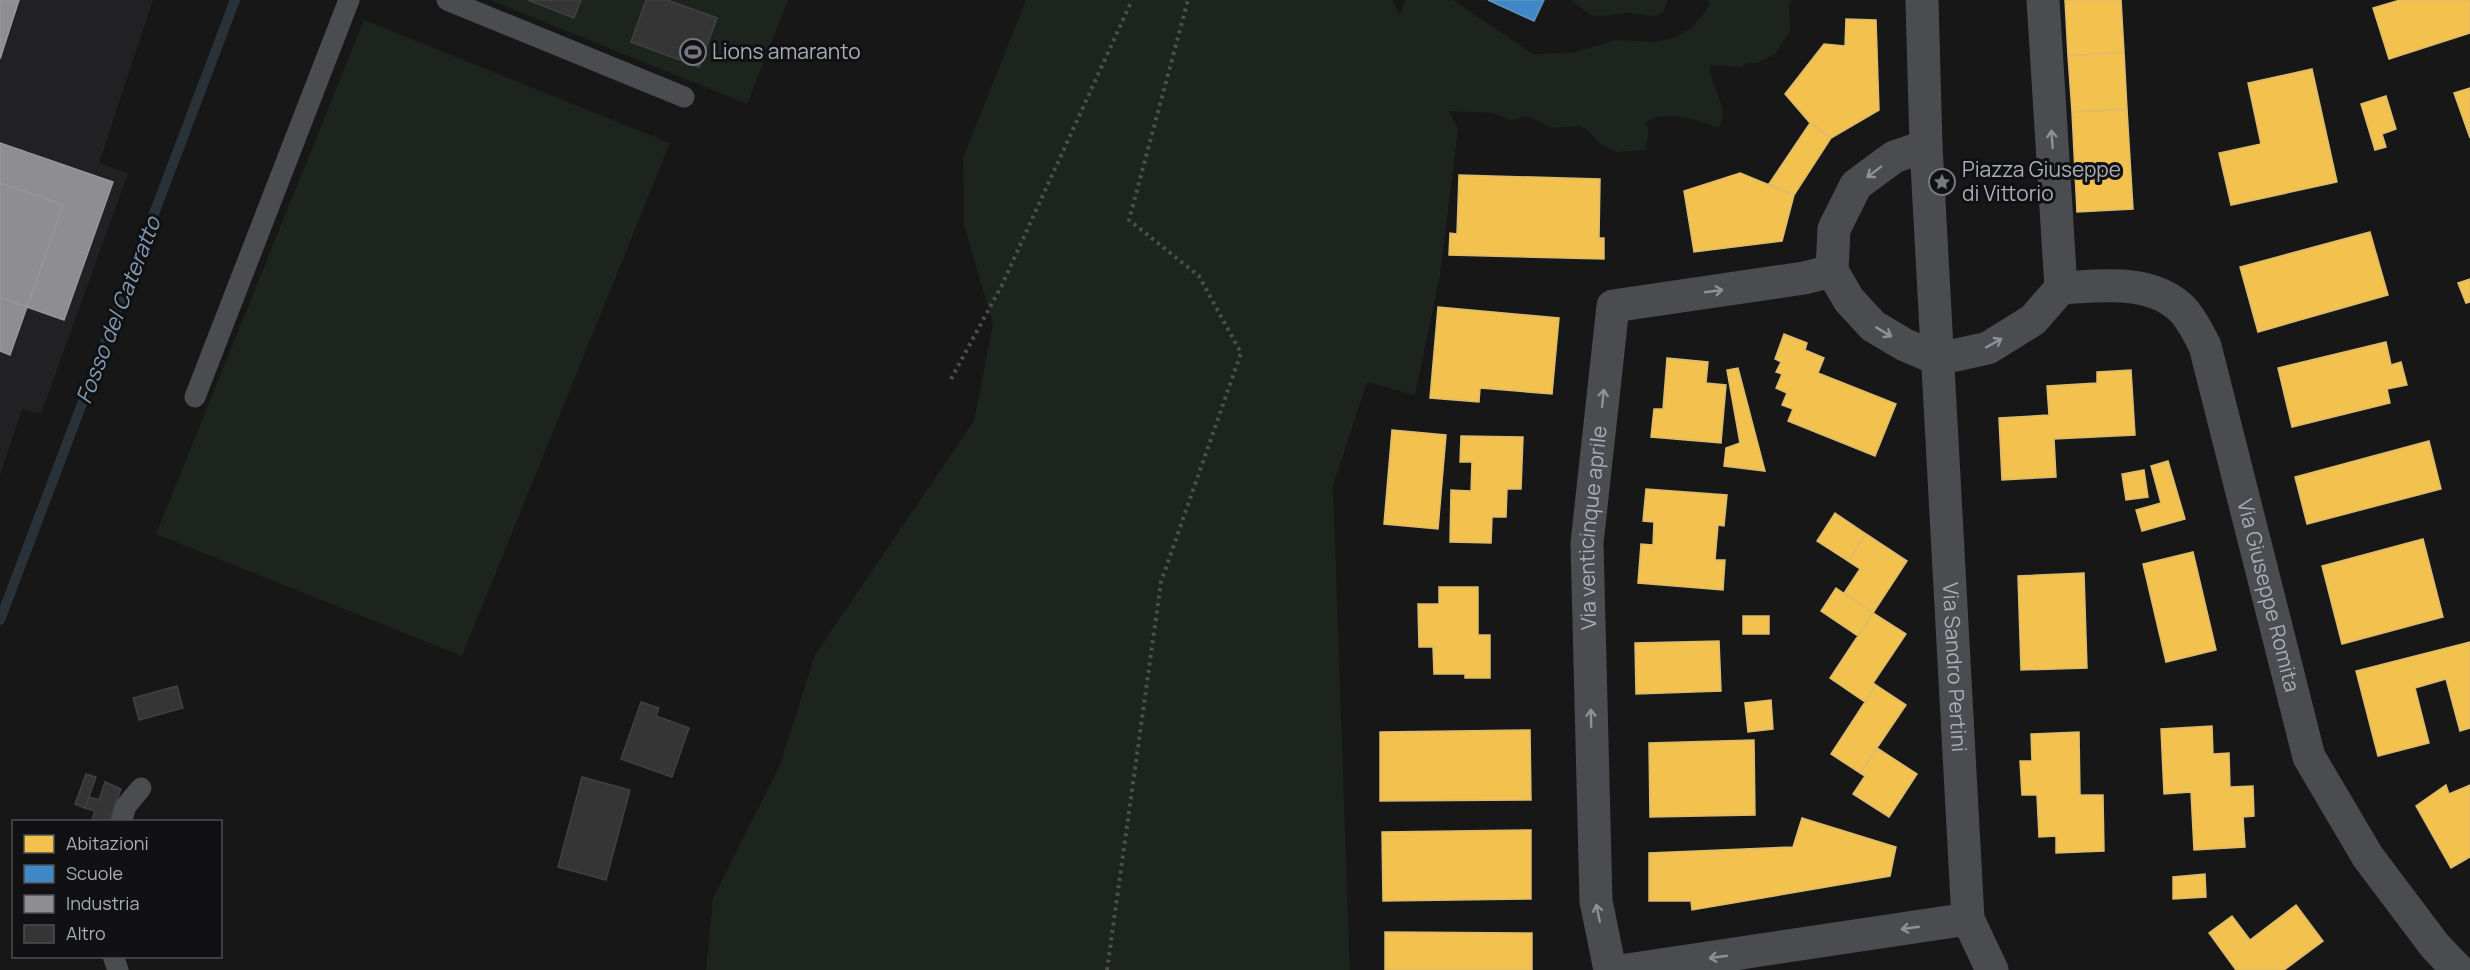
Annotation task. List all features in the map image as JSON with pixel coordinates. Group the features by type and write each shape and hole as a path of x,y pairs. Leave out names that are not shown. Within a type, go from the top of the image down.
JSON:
{"street":[{"path":"1922,0 1926,146 1938,359"},
{"path":"1926,146 1893,157 1856,185 1834,229 1832,271 1849,300 1873,326 1905,345 1938,359 1988,348 2033,320 2061,288 2043,0"},
{"name":"Via venticinque aprile","path":"1610,970 1596,901 1587,543 1613,306 1804,278 1832,271"},
{"name":"Via Giuseppe Romita","path":"2061,288 2105,285 2149,290 2170,300 2183,310 2197,330 2205,346 2309,757 2368,857 2434,946 2458,970"},
{"name":"Via Sandro Pertini","path":"1938,359 1968,919 1992,970"},
{"path":"1627,970 1968,919"}],"lane":[{"path":"195,397 349,0"},
{"path":"447,0 684,97"},
{"path":"122,820 126,806 141,788"}],"path":[{"path":"951,379 1002,285 1132,0"},
{"path":"1107,970 1161,582 1241,353 1199,276 1129,220 1188,0"}],"shaded area":[{"path":"0,0 153,0 99,163 128,173 41,414 22,409 0,475"},
{"name":"Lions amaranto","path":"490,0 788,0 747,104"},
{"path":"1026,0 1392,0 1400,15 1405,0 1453,0 1533,54 1572,53 1616,40 1656,42 1675,38 1691,28 1705,13 1709,5 1708,0 1793,0 1789,3 1790,31 1774,55 1757,63 1748,63 1740,67 1710,65 1723,112 1719,128 1682,117 1654,118 1646,122 1648,132 1646,150 1616,152 1600,144 1588,130 1579,126 1551,128 1529,116 1510,120 1493,113 1449,111 1458,129 1440,275 1415,395 1367,382 1333,486 1350,970 706,970 713,898 780,765 815,655 974,421 993,324 964,225 963,158"},
{"path":"1571,0 1667,0 1664,11 1656,16 1628,13 1600,16 1591,15"},
{"path":"364,20 670,143 462,656 156,534"}],"building: Abitazioni":[{"path":"2065,0 2121,0 2124,52 2068,56"},
{"path":"2400,0 2470,0 2470,33 2389,59 2373,8"},
{"path":"1846,19 1876,20 1879,110 1831,138 1810,123 1785,94 1824,44 1845,46"},
{"path":"2124,52 2127,109 2072,112 2068,56"},
{"path":"2312,69 2337,182 2231,205 2219,153 2261,144 2248,83"},
{"path":"2470,88 2470,138 2454,93"},
{"path":"2386,96 2396,129 2382,134 2386,147 2375,150 2361,104"},
{"path":"2127,109 2133,209 2077,212 2072,112"},
{"path":"1810,123 1831,138 1794,195 1769,184"},
{"path":"1740,173 1794,195 1782,241 1694,252 1684,191"},
{"path":"1459,175 1600,179 1599,238 1604,238 1604,259 1449,255 1450,233 1457,234"},
{"path":"2370,232 2388,295 2258,332 2240,267"},
{"path":"2470,279 2470,302 2466,303 2458,283"},
{"path":"1438,307 1559,318 1552,394 1480,388 1479,402 1430,398"},
{"path":"1784,334 1807,343 1805,350 1824,358 1818,373 1896,404 1875,456 1788,421 1793,409 1782,405 1787,393 1776,388 1782,374 1776,372 1781,362 1775,359"},
{"path":"2386,342 2391,365 2401,362 2407,385 2387,389 2390,403 2292,427 2278,368"},
{"path":"1667,358 1708,362 1706,383 1726,385 1721,443 1651,437 1654,409 1663,409"},
{"path":"1738,368 1765,471 1724,466 1726,448 1740,443 1727,370"},
{"path":"2131,370 2135,435 2054,439 2056,477 2002,480 1999,418 2049,415 2047,386 2097,383 2097,372"},
{"path":"1392,430 1446,435 1438,529 1384,524"},
{"path":"1461,436 1523,437 1521,489 1507,489 1506,517 1492,517 1491,543 1450,542 1451,490 1471,491 1472,462 1460,462"},
{"path":"2429,441 2441,489 2307,524 2295,477"},
{"path":"2168,461 2185,519 2142,531 2136,510 2161,503 2151,466"},
{"path":"2144,470 2148,497 2126,500 2122,474"},
{"path":"1646,489 1727,495 1724,526 1718,525 1715,560 1725,560 1723,590 1638,583 1641,544 1653,545 1654,522 1643,521"},
{"path":"1835,513 1866,534 1848,561 1817,541"},
{"path":"1866,534 1907,561 1873,613 1844,593 1860,569 1848,561"},
{"path":"2423,539 2443,617 2342,644 2322,566"},
{"path":"2193,552 2216,650 2166,662 2143,564"},
{"path":"2084,573 2087,668 2021,670 2018,576"},
{"path":"1439,587 1478,587 1478,635 1490,635 1490,678 1465,678 1465,674 1434,674 1433,647 1419,647 1418,604 1439,604"},
{"path":"1836,588 1873,613 1858,636 1821,611"},
{"path":"1873,613 1906,634 1873,683 1876,685 1865,702 1830,678"},
{"path":"1743,616 1769,616 1769,634 1743,634"},
{"path":"1719,641 1721,691 1636,694 1635,643"},
{"path":"2470,642 2470,728 2460,731 2446,679 2415,688 2429,743 2378,756 2356,671"},
{"path":"1876,685 1906,705 1860,773 1831,754"},
{"path":"1771,700 1773,729 1748,732 1745,703"},
{"path":"2212,726 2213,754 2229,753 2230,787 2253,786 2254,816 2243,817 2245,847 2194,850 2191,792 2164,794 2161,729"},
{"path":"1530,730 1531,800 1380,801 1380,732"},
{"path":"2079,732 2080,795 2103,795 2104,851 2056,853 2056,836 2039,837 2037,795 2022,795 2020,761 2032,761 2031,734"},
{"path":"1754,740 1755,815 1650,817 1649,743"},
{"path":"1877,748 1917,774 1889,817 1853,794 1865,776 1860,773"},
{"path":"2446,785 2449,794 2470,785 2470,857 2451,868 2416,806"},
{"path":"1802,818 1896,847 1890,876 1692,910 1691,901 1649,901 1649,853 1793,847"},
{"path":"1531,830 1531,899 1383,901 1382,832"},
{"path":"2205,874 2206,897 2173,899 2173,877"},
{"path":"2296,905 2323,941 2284,970 2236,970 2209,933 2232,916 2250,940"},
{"path":"1385,932 1532,933 1532,970 1385,970"}],"building: Scuole":[{"path":"1488,0 1544,0 1534,21"}],"building: Industria":[{"path":"0,0 19,0 0,59"},
{"path":"0,143 113,182 64,320 27,307 63,205 0,183"},
{"path":"0,183 63,205 27,307 0,297"},
{"path":"0,297 27,307 10,355 0,351"}],"building: Altro":[{"path":"528,0 581,0 574,18"},
{"path":"646,0 667,0 717,18 699,67 631,42"},
{"path":"177,686 183,708 139,720 133,698"},
{"path":"641,702 659,708 656,716 689,728 672,777 621,759"},
{"path":"86,774 96,777 85,808 75,804"},
{"path":"582,777 630,790 606,880 558,867"},
{"path":"105,782 121,789 110,820 92,820 95,811 85,808 89,797 99,800"}],"waterway":[{"name":"Fosso del Cateratto","path":"0,620 235,0"}],"place":[{"name":"Lions amaranto","path":"693,52"},
{"name":"Piazza Giuseppe di Vittorio","path":"1942,182"}]}
